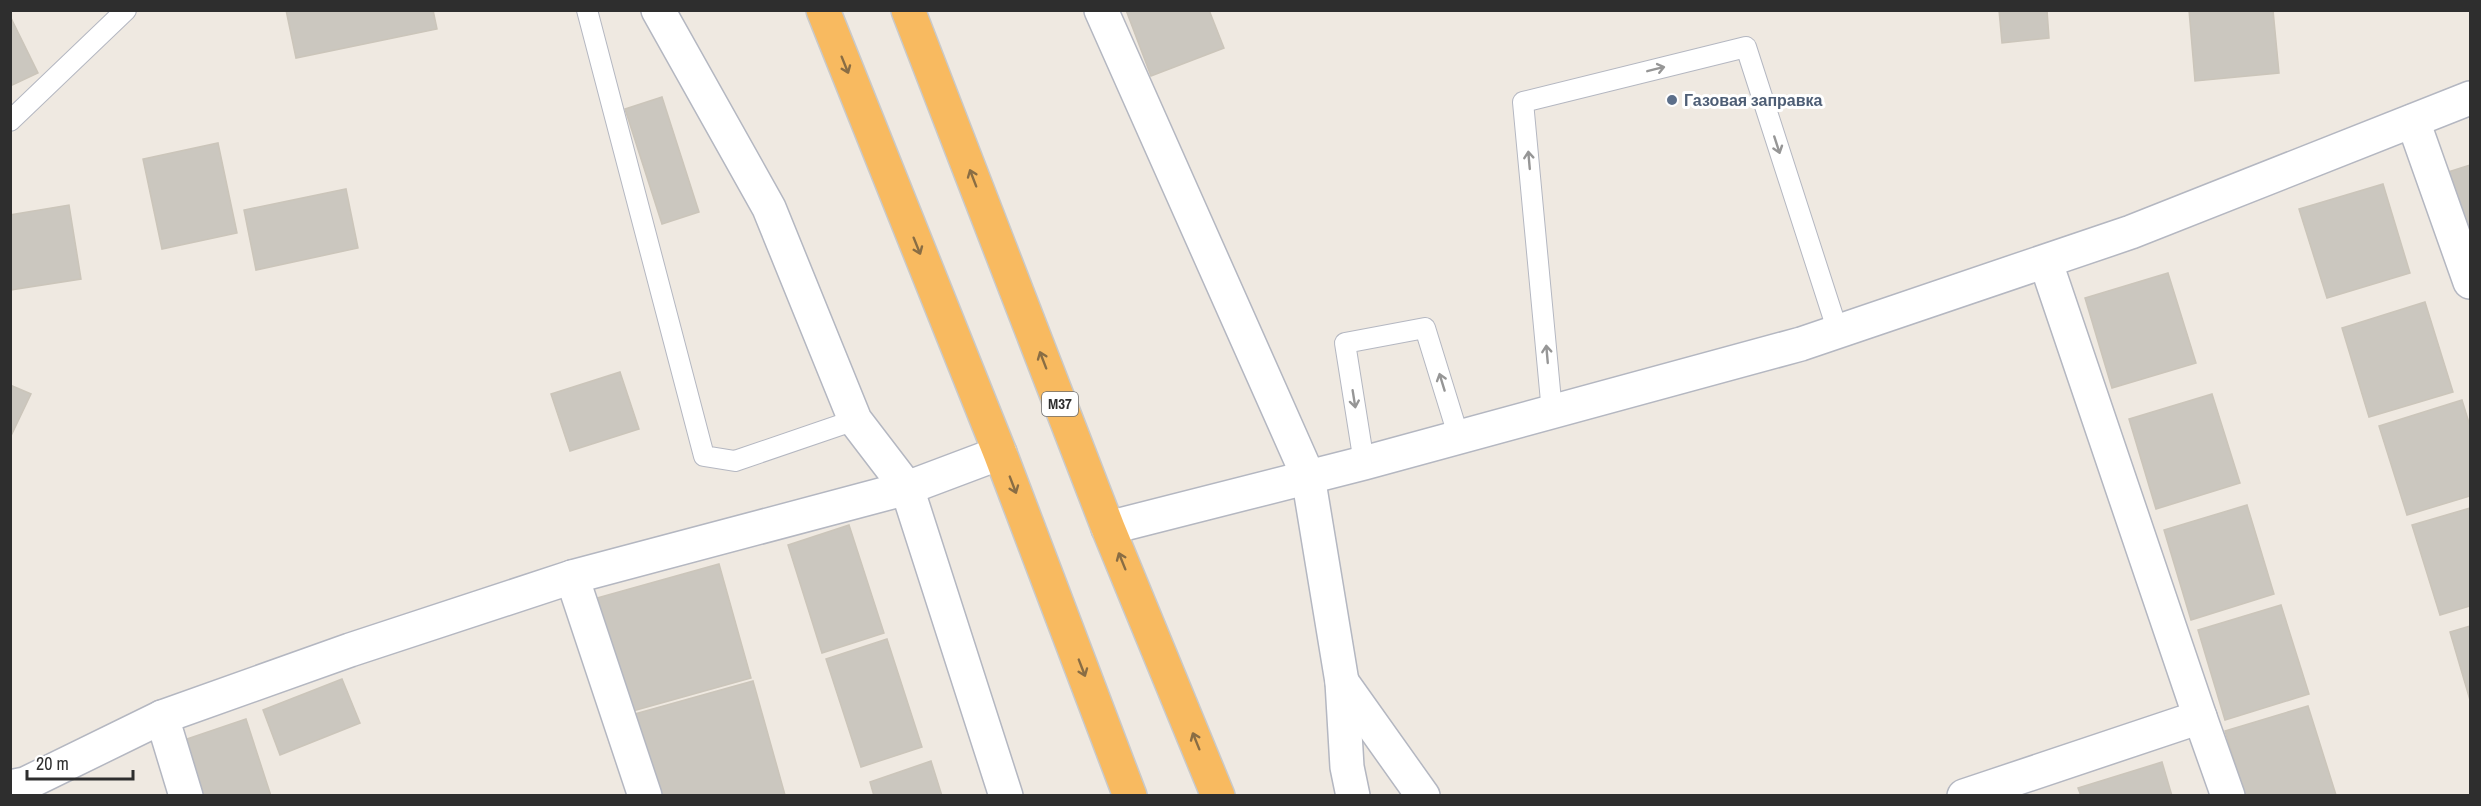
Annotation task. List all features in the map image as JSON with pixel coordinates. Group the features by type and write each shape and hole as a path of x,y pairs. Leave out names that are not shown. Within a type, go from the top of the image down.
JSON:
{"highway":[{"path":"823,10 1000,453 1130,795"},
{"name":"M37","path":"908,10 1108,528 1218,795"}],"street":[{"path":"658,10 769,208 855,420 907,488 1005,795"},
{"path":"1101,10 1308,476 1342,682 1347,767 1353,795"},
{"path":"1108,528 1308,476 1364,464 1838,332 2132,232 2470,98"},
{"path":"2413,121 2470,282"},
{"path":"2046,263 2228,795"},
{"path":"10,787 25,784 162,717 350,650 572,577 907,488 1000,453"},
{"path":"572,577 645,795"},
{"path":"1342,682 1423,795"},
{"path":"162,717 186,795"},
{"path":"1964,795 2200,717"}],"lane":[{"path":"10,121 126,10"},
{"path":"587,10 704,456 735,461 855,420"},
{"path":"1552,412 1523,102 1746,47 1838,332"},
{"path":"1364,464 1345,343 1425,328 1459,438"}],"building":[{"path":"286,10 433,10 437,29 296,58"},
{"path":"1126,10 1209,10 1224,48 1151,76"},
{"path":"1999,10 2047,10 2049,38 2002,43"},
{"path":"2189,10 2273,10 2279,73 2195,81"},
{"path":"10,16 38,73 10,86"},
{"path":"662,97 699,212 662,224 625,109"},
{"path":"218,143 237,233 162,249 143,159"},
{"path":"2470,165 2470,255 2445,173"},
{"path":"2383,184 2410,273 2327,298 2299,209"},
{"path":"346,189 358,248 256,270 244,210"},
{"path":"69,205 81,279 10,290 10,215"},
{"path":"2168,273 2196,363 2112,388 2085,298"},
{"path":"2425,302 2453,392 2369,417 2342,328"},
{"path":"620,372 639,429 570,451 551,394"},
{"path":"10,385 31,394 10,438"},
{"path":"2212,394 2240,483 2156,509 2129,419"},
{"path":"2462,400 2470,426 2470,496 2407,515 2379,426"},
{"path":"2247,505 2274,594 2191,620 2164,530"},
{"path":"2470,508 2470,606 2440,615 2412,525"},
{"path":"849,525 884,633 822,653 788,545"},
{"path":"719,564 751,678 629,712 597,598"},
{"path":"2281,605 2309,694 2225,720 2198,630"},
{"path":"2470,626 2470,700 2450,632"},
{"path":"887,639 922,747 861,767 826,659"},
{"path":"342,679 360,723 280,755 263,710"},
{"path":"753,681 785,795 653,796 631,715"},
{"path":"2308,706 2336,795 2245,796 2225,731"},
{"path":"246,719 271,796 202,796 184,740"},
{"path":"931,761 942,796 874,796 870,782"},
{"path":"2162,762 2172,796 2081,796 2078,788"}],"place":[{"name":"Газовая заправка","path":"1672,100"}]}
